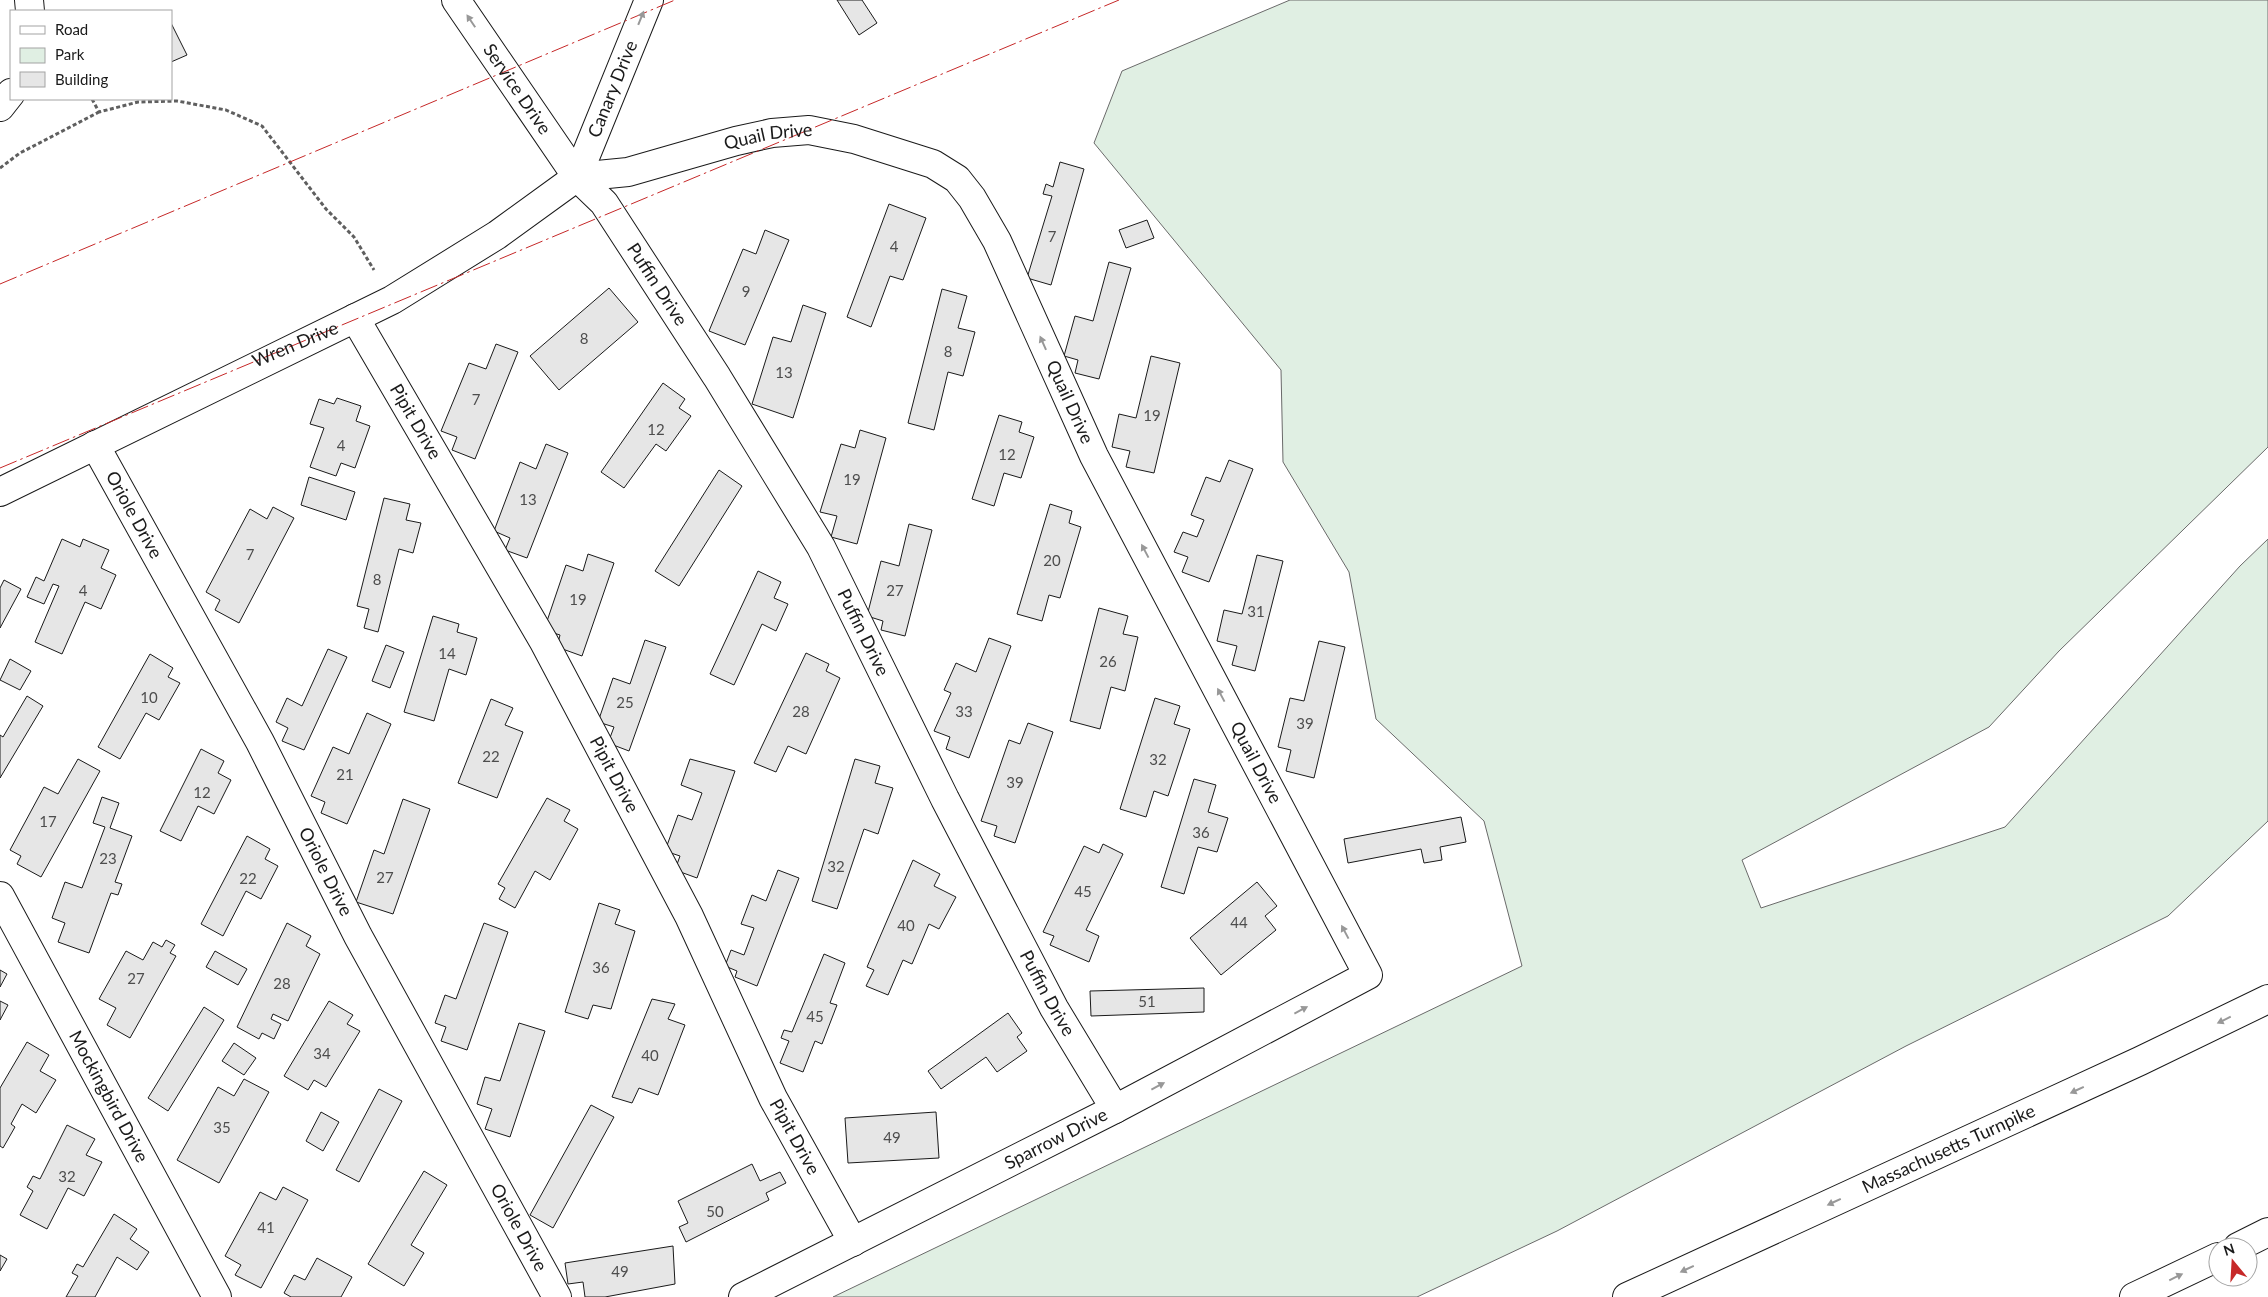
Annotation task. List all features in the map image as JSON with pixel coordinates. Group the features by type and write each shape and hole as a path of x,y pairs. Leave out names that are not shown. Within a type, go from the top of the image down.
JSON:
{"main road":[{"name":"Service Drive","path":"456,0 577,177"},
{"name":"Canary Drive","path":"577,177 649,0"},
{"path":"0,107 10,94"},
{"name":"Quail Drive","path":"577,177 628,172 736,141 772,133 809,130 854,139 933,164 957,179 972,198 997,241 1094,456 1368,975"},
{"name":"Wren Drive","path":"0,492 392,300 497,235 577,177"},
{"name":"Puffin Drive","path":"577,177 604,203 717,377 821,547 954,816 1054,1008 1114,1109"},
{"name":"Pipit Drive","path":"355,318 548,651 689,916 773,1098 853,1242"},
{"name":"Oriole Drive","path":"95,445 260,742 358,936 558,1297"},
{"name":"Mockingbird Drive","path":"0,896 217,1297"},
{"name":"Sparrow Drive","path":"743,1297 1114,1109 1368,975"},
{"name":"Massachusetts Turnpike","path":"1627,1297 2140,1061 2268,999"},
{"path":"2134,1297 2208,1262"}],"path":[{"path":"93,100 99,112"},
{"path":"0,168 20,153 99,112 138,102 177,101 226,110 262,126 326,209 354,237 392,300"}],"green space":[{"path":"1290,0 2268,0 2268,447 2059,651 1989,727 1742,860 1761,908 2005,827 2240,566 2268,539 2268,821 2168,916 1906,1046 1557,1231 1417,1297 833,1297 1522,966 1484,821 1376,719 1349,572 1283,462 1281,370 1094,143 1122,71"}],"building":[{"path":"837,0 862,0 877,23 859,35"},
{"path":"172,25 187,55 172,62"},
{"path":"1060,162 1084,169 1051,285 1027,278 1052,196 1043,194 1046,184 1053,187"},
{"path":"889,204 926,218 903,280 890,276 871,327 847,317"},
{"path":"1147,220 1154,238 1126,248 1119,230"},
{"path":"765,230 789,240 745,345 709,331 743,249 756,254"},
{"path":"1109,262 1131,268 1099,379 1075,373 1078,360 1064,356 1075,316 1093,321"},
{"path":"609,288 638,322 559,390 530,356"},
{"path":"942,289 967,296 958,328 975,332 963,376 948,372 934,430 908,423"},
{"path":"803,305 826,313 793,418 752,404 773,337 791,342"},
{"path":"496,344 518,352 475,459 452,450 457,437 441,431 469,363 486,369"},
{"path":"1151,356 1180,363 1154,473 1126,467 1130,451 1112,447 1119,414 1136,418"},
{"path":"663,383 685,399 679,408 691,416 666,451 656,444 624,488 601,472"},
{"path":"337,398 361,406 356,421 370,426 355,468 341,463 336,476 310,467 324,428 310,424 319,399 334,404"},
{"path":"999,415 1022,422 1019,432 1034,437 1021,478 1004,473 994,506 972,499"},
{"path":"860,430 886,438 857,544 831,537 837,516 820,512 841,444 855,448"},
{"path":"546,444 568,453 527,558 505,550 510,538 494,531 520,462 536,469"},
{"path":"1229,460 1253,469 1209,582 1182,572 1188,557 1174,552 1183,532 1197,537 1204,520 1191,515 1206,477 1220,482"},
{"path":"719,470 742,486 679,586 655,571"},
{"path":"309,477 355,492 346,520 301,505"},
{"path":"384,498 410,504 406,520 421,523 413,553 399,549 378,632 364,628 369,609 357,606"},
{"path":"1050,504 1072,511 1069,523 1081,527 1060,598 1049,595 1042,621 1017,614"},
{"path":"273,507 294,518 239,623 215,610 220,600 206,592 250,509 267,519"},
{"path":"909,524 932,530 905,636 881,630 883,621 867,616 881,561 899,566"},
{"path":"62,539 80,547 83,539 109,550 101,568 116,575 101,609 85,602 62,654 35,642 59,586 53,584 44,604 27,597 36,577 44,581"},
{"path":"588,554 614,563 582,656 557,647 560,635 544,630 566,565 583,571"},
{"path":"1257,555 1283,561 1255,671 1232,665 1237,646 1217,641 1224,610 1242,614"},
{"path":"758,571 781,582 774,598 788,604 776,631 762,624 734,685 710,674"},
{"path":"4,580 21,589 0,628 0,588"},
{"path":"1099,608 1128,616 1123,634 1138,637 1125,691 1111,687 1100,729 1070,721"},
{"path":"433,616 459,624 457,632 477,638 466,675 449,669 434,721 404,712"},
{"path":"989,638 1011,646 969,758 946,749 950,737 934,731 951,693 944,690 956,663 976,672"},
{"path":"645,640 666,647 629,751 608,743 614,727 598,722 613,678 630,684"},
{"path":"1319,641 1345,647 1314,778 1286,771 1291,750 1278,747 1290,698 1304,701"},
{"path":"386,645 404,652 390,688 372,681"},
{"path":"328,649 347,657 304,750 282,741 288,728 276,722 287,698 302,706"},
{"path":"806,653 829,664 826,671 840,678 806,754 788,746 776,772 754,763"},
{"path":"150,654 173,668 168,677 180,683 159,720 146,713 120,759 98,747"},
{"path":"10,659 31,671 20,690 0,680"},
{"path":"27,696 43,706 0,778 0,735 3,737"},
{"path":"1155,698 1180,706 1174,724 1190,729 1168,796 1154,791 1146,817 1120,809"},
{"path":"491,699 513,708 505,725 523,732 497,798 458,783"},
{"path":"367,713 391,724 347,824 321,813 325,802 311,796 333,747 349,754"},
{"path":"1028,723 1053,732 1015,843 994,836 997,826 981,821 1009,740 1020,744"},
{"path":"201,749 224,761 218,773 231,780 214,814 198,806 181,841 160,831"},
{"path":"78,759 100,771 41,877 17,864 21,856 10,850 44,787 58,794"},
{"path":"690,759 735,771 697,878 675,870 680,856 665,851 678,815 692,820 702,793 681,785"},
{"path":"855,759 880,766 875,783 893,788 878,834 864,829 837,909 812,901"},
{"path":"1194,779 1216,785 1208,812 1228,818 1217,852 1198,847 1184,894 1161,887"},
{"path":"102,797 119,803 110,828 132,836 115,882 122,884 118,895 111,893 89,953 58,942 65,923 52,918 65,882 82,888 105,827 93,823"},
{"path":"547,798 570,810 564,821 578,829 550,880 535,871 515,908 499,899 505,888 498,884"},
{"path":"403,799 430,809 393,914 356,902 374,850 384,854"},
{"path":"1461,817 1466,842 1440,847 1442,860 1424,863 1421,849 1348,863 1344,839"},
{"path":"247,836 270,849 265,859 278,866 261,899 246,891 223,936 201,924"},
{"path":"1103,844 1123,854 1086,930 1099,936 1089,962 1050,945 1054,936 1043,932 1084,846 1099,853"},
{"path":"913,860 940,874 934,886 956,897 939,929 929,924 912,964 903,960 888,995 866,986 874,970 867,967"},
{"path":"778,870 799,878 757,986 735,977 737,971 725,966 731,950 744,955 754,928 741,924 752,895 766,901"},
{"path":"1257,882 1277,906 1265,916 1276,930 1221,975 1190,938"},
{"path":"599,903 620,910 615,924 635,931 611,1009 593,1005 588,1019 565,1012"},
{"path":"287,923 311,936 306,946 320,954 288,1021 273,1014 271,1019 281,1024 274,1039 262,1033 259,1039 237,1027"},
{"path":"484,923 508,932 467,1050 441,1041 446,1027 435,1023 445,995 456,999"},
{"path":"166,940 175,945 170,953 176,956 130,1038 107,1025 116,1008 99,999 126,951 143,960 153,942 162,947"},
{"path":"215,951 247,969 238,985 206,967"},
{"path":"824,954 845,963 830,1003 837,1005 822,1044 815,1041 803,1072 780,1063 789,1041 781,1038 784,1030 792,1032"},
{"path":"0,970 7,974 0,987"},
{"path":"1204,988 1204,1012 1091,1016 1090,991"},
{"path":"652,999 675,1004 668,1019 685,1025 658,1095 639,1088 632,1103 612,1097"},
{"path":"0,1001 8,1005 0,1020"},
{"path":"329,1001 353,1015 347,1024 360,1031 326,1087 314,1080 308,1090 284,1076"},
{"path":"204,1007 224,1020 168,1111 148,1098"},
{"path":"1008,1013 1022,1033 1017,1037 1027,1051 997,1072 986,1057 941,1089 928,1071"},
{"path":"519,1023 545,1031 510,1137 485,1129 492,1109 477,1104 485,1077 500,1081"},
{"path":"27,1042 49,1055 40,1071 56,1080 36,1113 22,1104 11,1124 15,1127 3,1148 0,1146 0,1088"},
{"path":"234,1043 256,1058 244,1075 222,1061"},
{"path":"244,1079 269,1092 219,1183 177,1160 218,1087 234,1096"},
{"path":"379,1089 402,1101 359,1182 336,1170"},
{"path":"591,1105 614,1117 553,1228 530,1215"},
{"path":"321,1112 339,1122 323,1151 306,1141"},
{"path":"936,1112 939,1158 848,1163 845,1118"},
{"path":"67,1125 95,1139 86,1155 102,1162 84,1196 68,1188 47,1229 20,1215 33,1191 27,1187 33,1176 40,1179"},
{"path":"752,1164 760,1181 780,1172 786,1183 766,1193 769,1200 686,1242 679,1227 688,1223 678,1201"},
{"path":"424,1171 447,1185 411,1245 424,1253 404,1286 368,1264"},
{"path":"283,1187 308,1200 261,1288 235,1275 241,1265 225,1256 260,1192 276,1200"},
{"path":"114,1214 137,1229 130,1239 149,1252 137,1270 117,1257 95,1297 66,1297 78,1276 72,1273 77,1264 83,1267"},
{"path":"673,1246 675,1284 605,1297 585,1297 583,1282 568,1284 565,1263"},
{"path":"0,1255 7,1259 0,1271"},
{"path":"317,1258 352,1277 341,1297 291,1297 284,1293 294,1275 305,1280"}],"power":[{"path":"0,284 675,0"},
{"path":"0,468 1119,0"}]}
